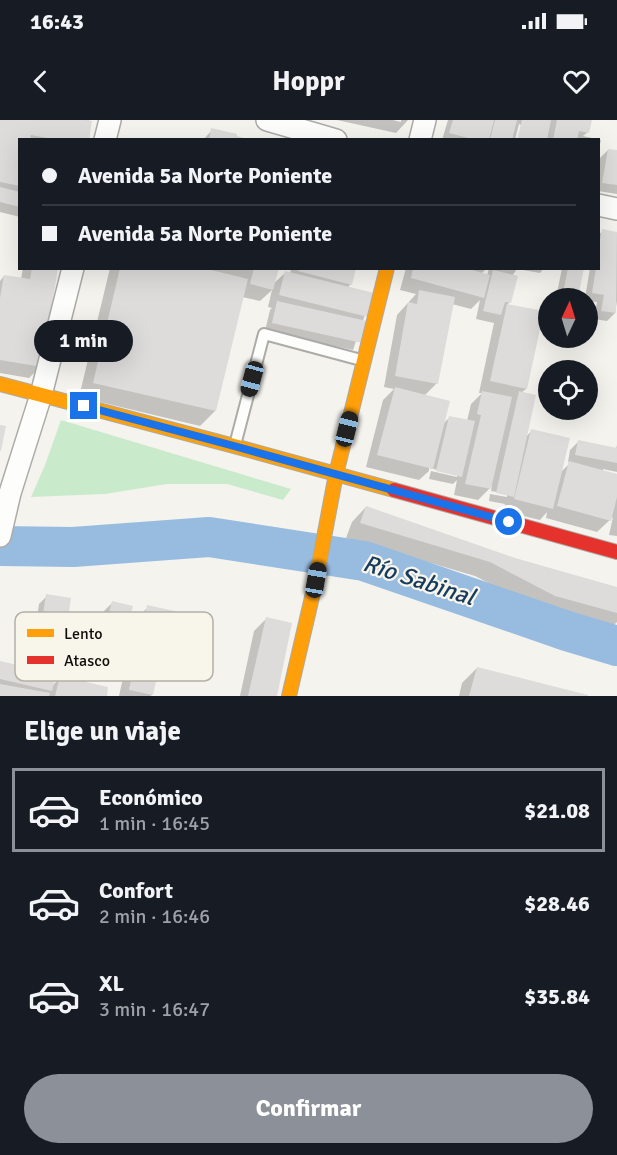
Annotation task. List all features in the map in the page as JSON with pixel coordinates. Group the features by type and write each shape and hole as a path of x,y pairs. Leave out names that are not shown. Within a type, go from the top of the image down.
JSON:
{"main road":[{"path":"289,696 316,580 336,474 387,270"},
{"path":"0,384 617,552"}],"street":[{"path":"106,138 110,120"},
{"path":"267,120 329,138"},
{"path":"420,138 424,120"},
{"path":"600,205 617,209"},
{"path":"0,536 8,502 41,395 72,270"}],"lane":[{"path":"234,446 264,334 364,361"}],"green space":[{"path":"61,420 291,489 283,500 227,484 167,484 105,494 31,497"}],"building":[{"path":"0,120 92,121 89,138 47,138 31,135 30,138 18,138 18,186 0,182"},
{"path":"453,120 494,120 490,138 468,138 449,133"},
{"path":"495,120 517,120 512,138 490,138"},
{"path":"522,120 551,120 547,138 518,138"},
{"path":"557,120 592,120 589,133 579,131 577,138 553,138"},
{"path":"211,128 237,134 244,138 209,138"},
{"path":"608,149 617,150 617,185 602,183"},
{"path":"0,187 18,192 18,206 0,202"},
{"path":"602,229 617,232 616,313 601,311 604,295 598,294 598,288 593,288 596,270 600,270"},
{"path":"32,270 58,270 42,367 0,360 0,298 4,275 30,279"},
{"path":"120,270 211,270 248,279 216,411 93,383"},
{"path":"254,270 278,270 273,290 250,284"},
{"path":"298,270 356,270 352,285"},
{"path":"413,270 472,270 490,275 484,298 411,278"},
{"path":"493,270 518,276 511,303 505,302 501,315 483,311"},
{"path":"568,270 584,270 580,288 564,288"},
{"path":"285,271 374,293 368,317 279,295"},
{"path":"419,290 455,297 438,384 395,376 408,302 417,304"},
{"path":"277,301 367,321 362,343 272,323"},
{"path":"507,304 538,310 538,339 527,389 490,381"},
{"path":"395,387 450,401 433,469 377,455"},
{"path":"482,391 512,397 491,489 465,484 481,415 477,414"},
{"path":"519,391 536,395 514,497 496,493"},
{"path":"449,416 475,421 462,477 436,471"},
{"path":"0,425 6,426 1,451 0,450"},
{"path":"531,429 570,438 553,509 514,499"},
{"path":"578,440 617,448 617,463 575,455"},
{"path":"569,461 617,474 617,497 611,521 557,506"},
{"path":"366,506 515,558 617,587 617,613 555,596 490,562 360,523"},
{"path":"46,594 71,598 69,612 43,612"},
{"path":"112,601 133,606 132,612 109,612"},
{"path":"147,605 179,612 146,612"},
{"path":"266,617 292,623 277,696 248,696"},
{"path":"0,661 15,664 15,681 54,681 52,691 0,679"},
{"path":"477,667 588,695 588,696 469,696"},
{"path":"59,681 82,681 108,687 107,696 55,696"},
{"path":"131,681 156,681 153,695 129,690"},
{"path":"0,684 50,693 49,696 0,696"}],"waterway":[{"name":"Río Sabinal","path":"0,546 73,547 209,537 364,561 617,646"}],"traffic: slow":[{"path":"289,696 316,580 336,474 387,270"},
{"path":"0,384 394,490"}],"traffic: jam":[{"path":"394,490 617,552"}],"route":[{"path":"84,406 509,522"}]}
